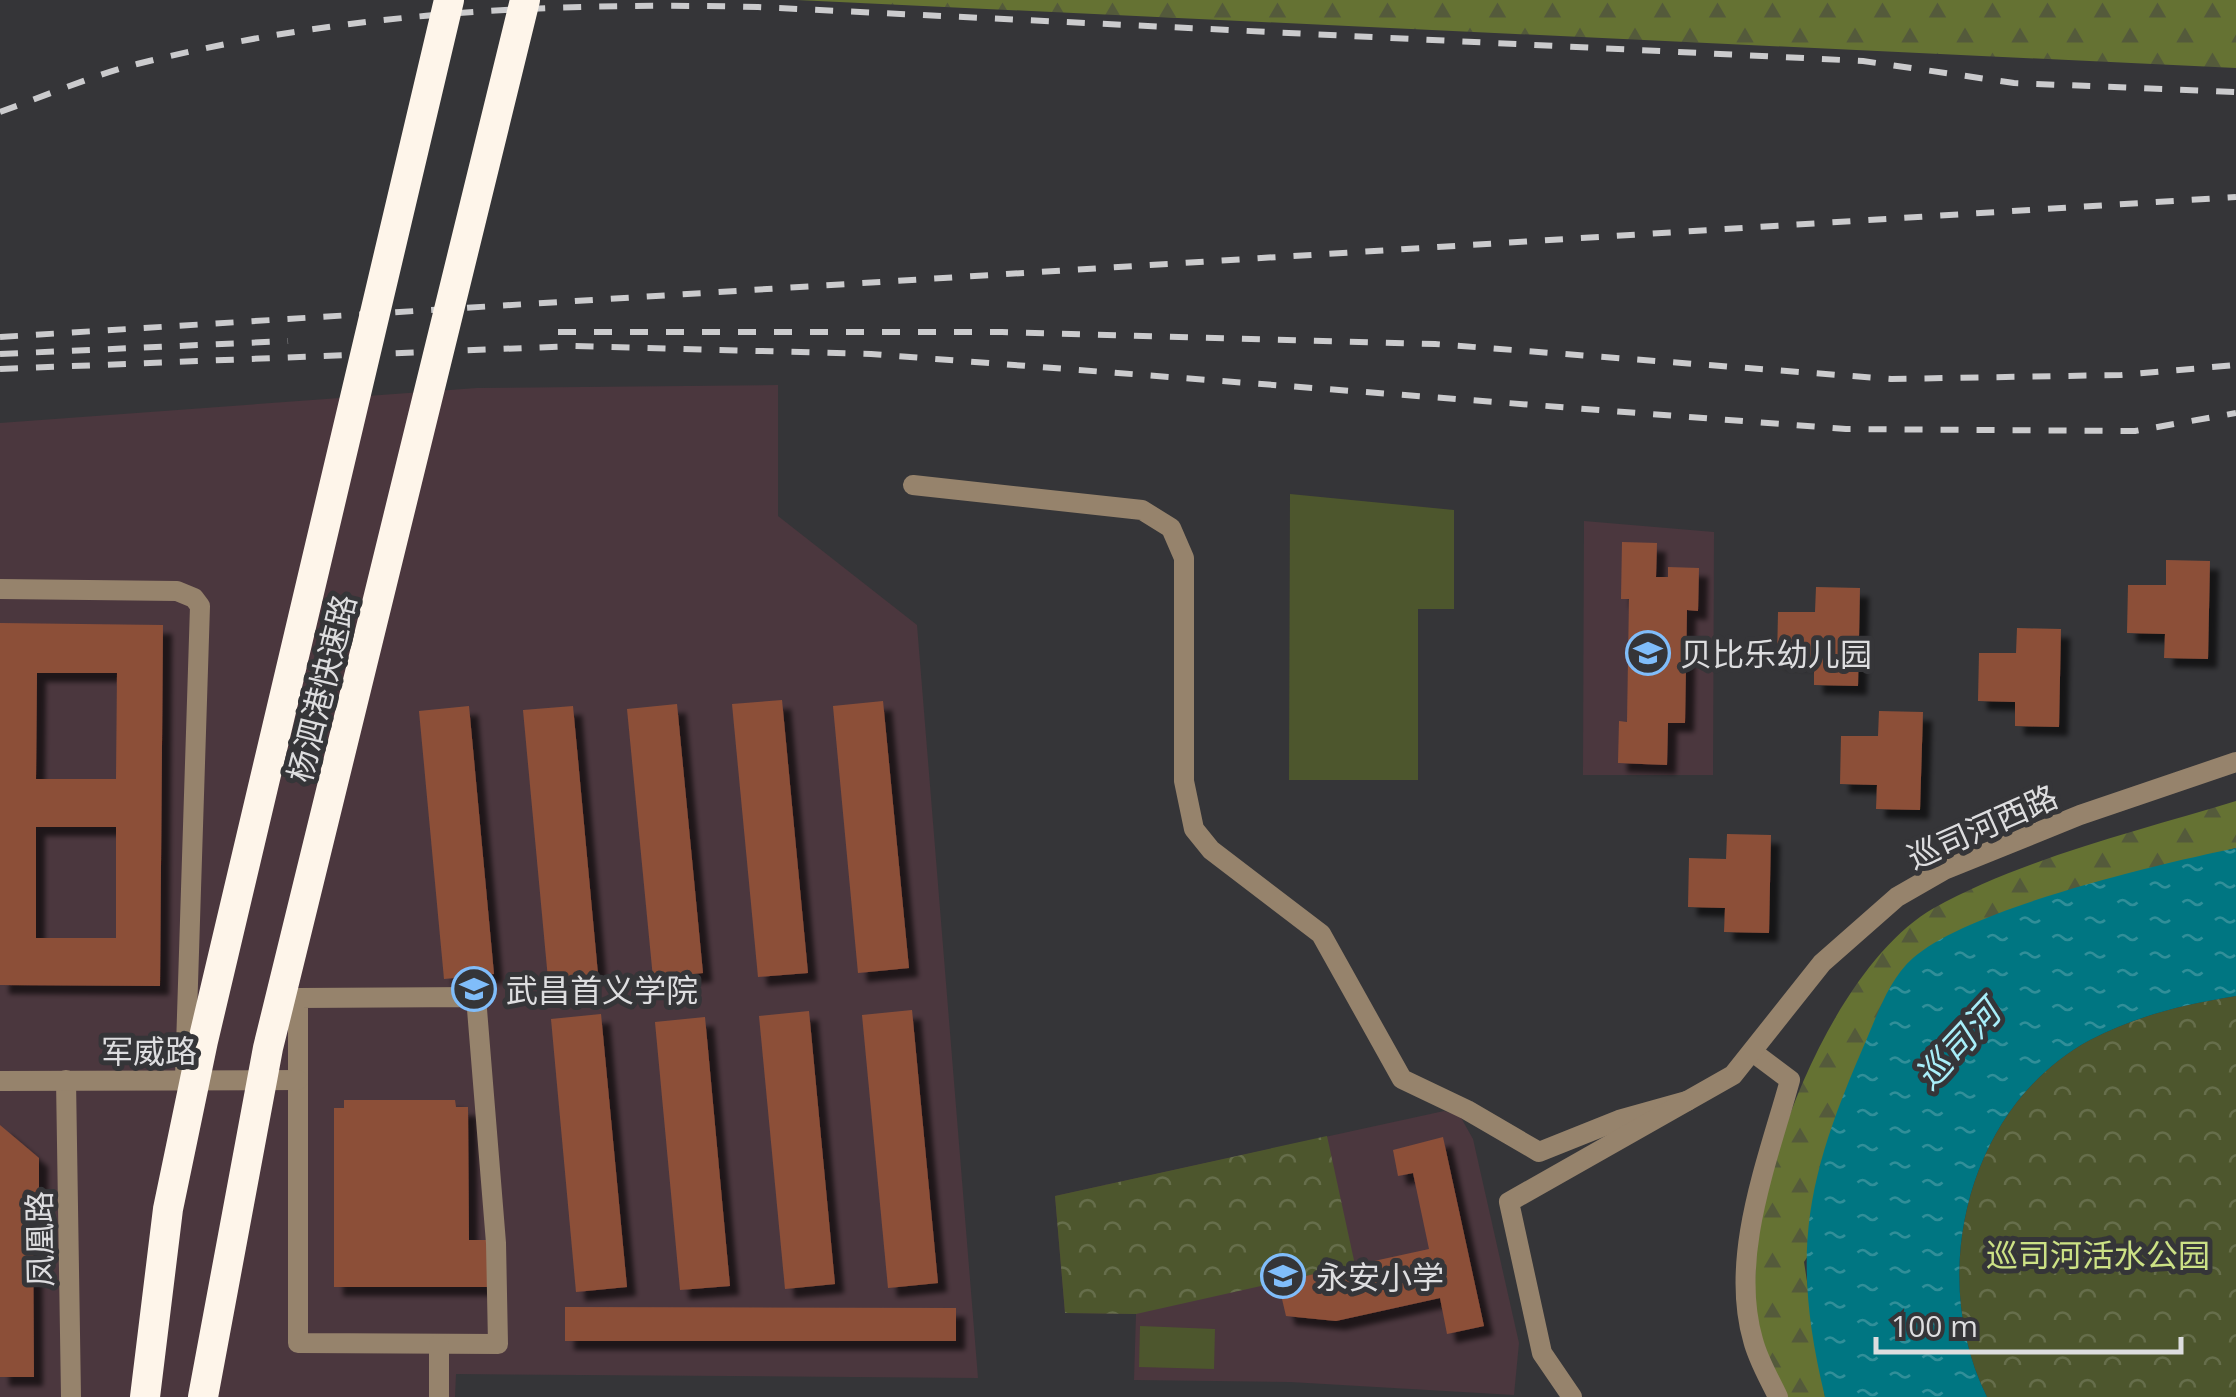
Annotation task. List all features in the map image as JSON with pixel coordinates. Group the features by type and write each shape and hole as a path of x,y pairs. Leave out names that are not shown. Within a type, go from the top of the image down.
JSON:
{"highway":[{"name":"杨泗港快速路","path":"145,1397 168,1210 203,1041 448,0"},
{"name":"杨泗港快速路","path":"203,1397 268,1048 525,0"}],"street":[{"path":"914,484 1133,508 1171,528 1184,558 1184,800 1194,829 1212,850 1321,934 1406,1083 1468,1110 1538,1152 1554,1150 1619,1120 1686,1101"},
{"path":"0,589 177,591 194,598 200,606 185,1080"},
{"name":"巡司河西路","path":"1686,1101 1733,1075 1822,963 1897,897 1944,870 2080,815 2236,762"},
{"path":"298,998 476,998 496,1243 498,1344 298,1343 298,1080 298,998"},
{"path":"1754,1053 1790,1080 1760,1192 1747,1272 1752,1339 1778,1397"},
{"name":"军威路","path":"0,1080 298,1080"},
{"name":"凤凰路","path":"66,1080 72,1397"},
{"path":"1572,1397 1542,1353 1509,1202 1686,1101"},
{"path":"438,1397 439,1344"}],"shaded area":[{"name":"武昌首义学院","path":"778,385 778,516 917,625 978,1378 456,1374 455,1397 0,1397 0,423 477,388"},
{"name":"贝比乐幼儿园","path":"1584,521 1714,532 1713,775 1583,775"},
{"name":"永安小学","path":"1444,1111 1460,1116 1473,1139 1519,1343 1514,1395 1290,1382 1134,1380 1136,1314 1065,1313 1055,1196"}],"green space":[{"path":"797,0 2236,0 2236,68"},
{"path":"1290,494 1454,510 1454,609 1418,609 1418,780 1289,780"},
{"path":"2236,801 2236,848 2041,900 1804,1262 1825,1397 1787,1397 1760,1334 1755,1284 1760,1225 1774,1163 1796,1099 1824,1038 1857,983 1894,939 1934,908 1968,891 2082,847"},
{"name":"巡司河活水公园","path":"2236,996 2236,1397 1987,1397 1969,1350 1960,1300 1961,1249 1970,1199 1987,1151 2013,1107 2048,1070 2090,1040 2161,1012"},
{"path":"1327,1136 1355,1265 1136,1314 1065,1313 1055,1196"},
{"path":"1140,1326 1215,1329 1214,1369 1139,1367"}],"water":[{"name":"巡司河","path":"2236,848 2236,996 2161,1012 2090,1040 2048,1070 2013,1107 1987,1151 1970,1199 1961,1249 1960,1300 1969,1350 1987,1397 1825,1397 1808,1302 1809,1220 1816,1181 1827,1140 1877,1013 1904,967 1940,940 2020,905"}],"building":[{"path":"1622,542 1657,543 1656,577 1668,577 1668,567 1699,568 1698,611 1687,610 1685,723 1668,723 1667,765 1618,763 1619,721 1627,722 1629,599 1621,599"},
{"path":"2166,560 2210,561 2208,659 2164,658 2165,634 2127,633 2128,585 2166,585"},
{"path":"1816,587 1860,588 1858,686 1814,685 1814,661 1777,660 1778,612 1815,612"},
{"path":"0,623 163,625 160,986 0,985","holes":["37,673 117,673 116,779 36,779","36,827 116,827 116,938 36,938"]},
{"path":"2017,628 2061,629 2059,727 2015,726 2015,702 1978,701 1979,653 2016,653"},
{"path":"782,700 808,973 758,977 732,704"},
{"path":"883,701 909,968 858,973 833,706"},
{"path":"677,704 703,973 653,978 627,709"},
{"path":"469,706 494,974 444,979 419,711"},
{"path":"573,706 598,974 548,979 523,710"},
{"path":"1879,711 1923,712 1920,810 1876,809 1877,785 1840,784 1841,736 1878,736"},
{"path":"1727,834 1771,835 1769,933 1724,932 1725,908 1688,907 1689,858 1726,859"},
{"path":"912,1010 938,1283 888,1288 862,1015"},
{"path":"809,1011 835,1284 785,1289 759,1016"},
{"path":"601,1014 627,1287 576,1292 551,1019"},
{"path":"705,1017 730,1286 680,1290 655,1022"},
{"path":"344,1100 455,1100 456,1107 468,1107 469,1240 489,1240 489,1287 334,1287 334,1108 344,1108"},
{"path":"0,1125 39,1158 39,1215 33,1215 34,1377 0,1377"},
{"path":"1443,1137 1484,1326 1447,1334 1440,1298 1336,1321 1286,1316 1278,1282 1429,1249 1413,1173 1398,1176 1393,1150"},
{"path":"565,1307 956,1308 956,1341 565,1341"}],"railway":[{"path":"0,112 137,64 291,32 445,14 600,6 758,7 1863,61 2014,83 2236,92"},
{"path":"0,337 2236,197"},
{"path":"558,332 1002,332 1435,344 1891,379 2121,375 2236,365"},
{"path":"0,354 288,341"},
{"path":"0,369 575,346 871,354 1846,429 2135,431 2236,413"}],"place":[{"name":"贝比乐幼儿园","path":"1648,653"},
{"name":"武昌首义学院","path":"474,989"},
{"name":"永安小学","path":"1283,1276"}]}
